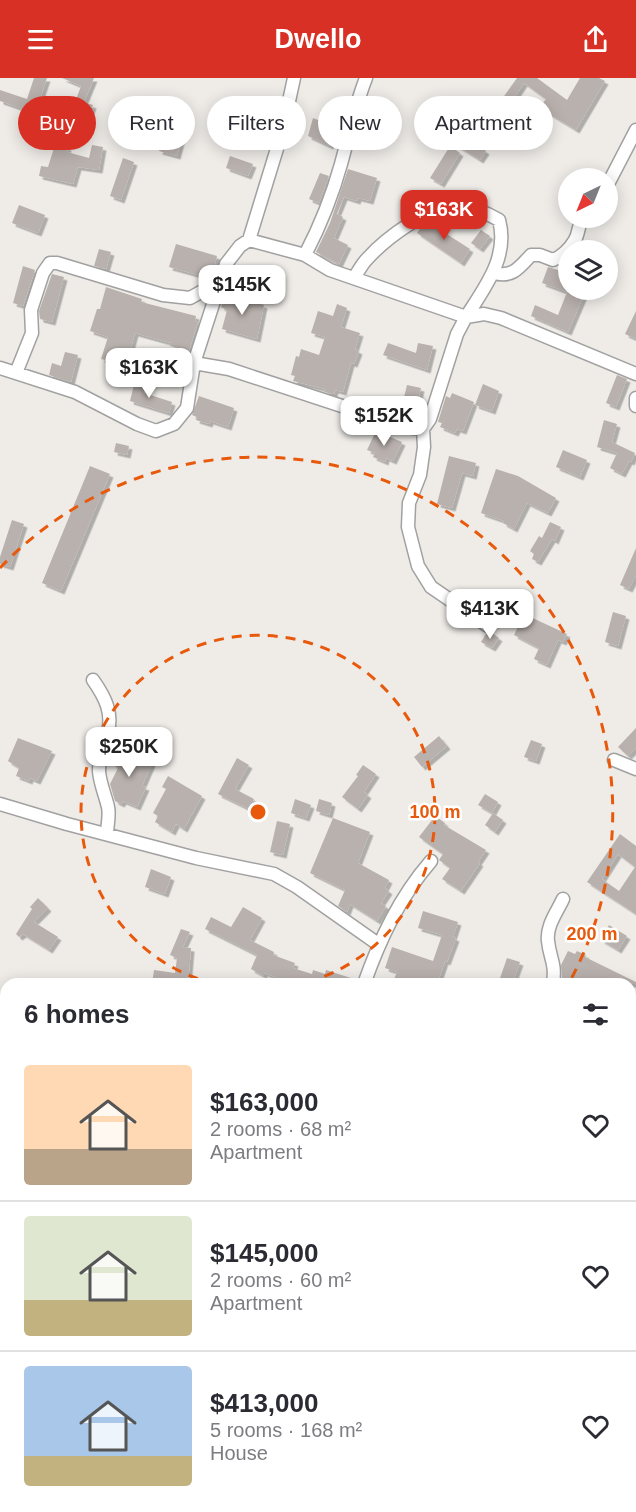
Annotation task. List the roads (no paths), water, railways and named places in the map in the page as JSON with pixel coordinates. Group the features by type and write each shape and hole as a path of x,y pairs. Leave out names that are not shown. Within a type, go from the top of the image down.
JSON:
{"street":[{"path":"0,368 75,392 137,424 156,431 174,424 187,408 194,363 226,264 240,246 249,240 283,129 294,78"},
{"path":"305,255 320,227 341,164 354,108 366,78"},
{"path":"616,168 636,130"},
{"path":"354,278 367,259 400,230 437,210 458,206 486,212 499,220 503,236 494,273 457,334 430,420 423,429 424,447 420,475 409,503 408,527 418,566 431,587 488,626"},
{"path":"494,273 504,276 513,272 531,255 540,255 553,260 561,257 575,240 578,228"},
{"path":"249,240 305,255 330,270 466,317 484,314 501,318 636,374"},
{"path":"16,373 32,333 31,310 43,273 50,263 57,263 163,295 190,298 219,284"},
{"path":"194,363 229,369 406,427 423,429"},
{"path":"636,398 636,406"},
{"path":"93,680 103,694 111,715 99,770 102,791 109,808 106,834"},
{"path":"614,760 636,769"},
{"path":"0,804 196,858 274,874 297,886 378,944"},
{"path":"366,978 378,944 411,884 430,861"},
{"path":"554,978 556,968 548,939 550,925 563,899"}]}
